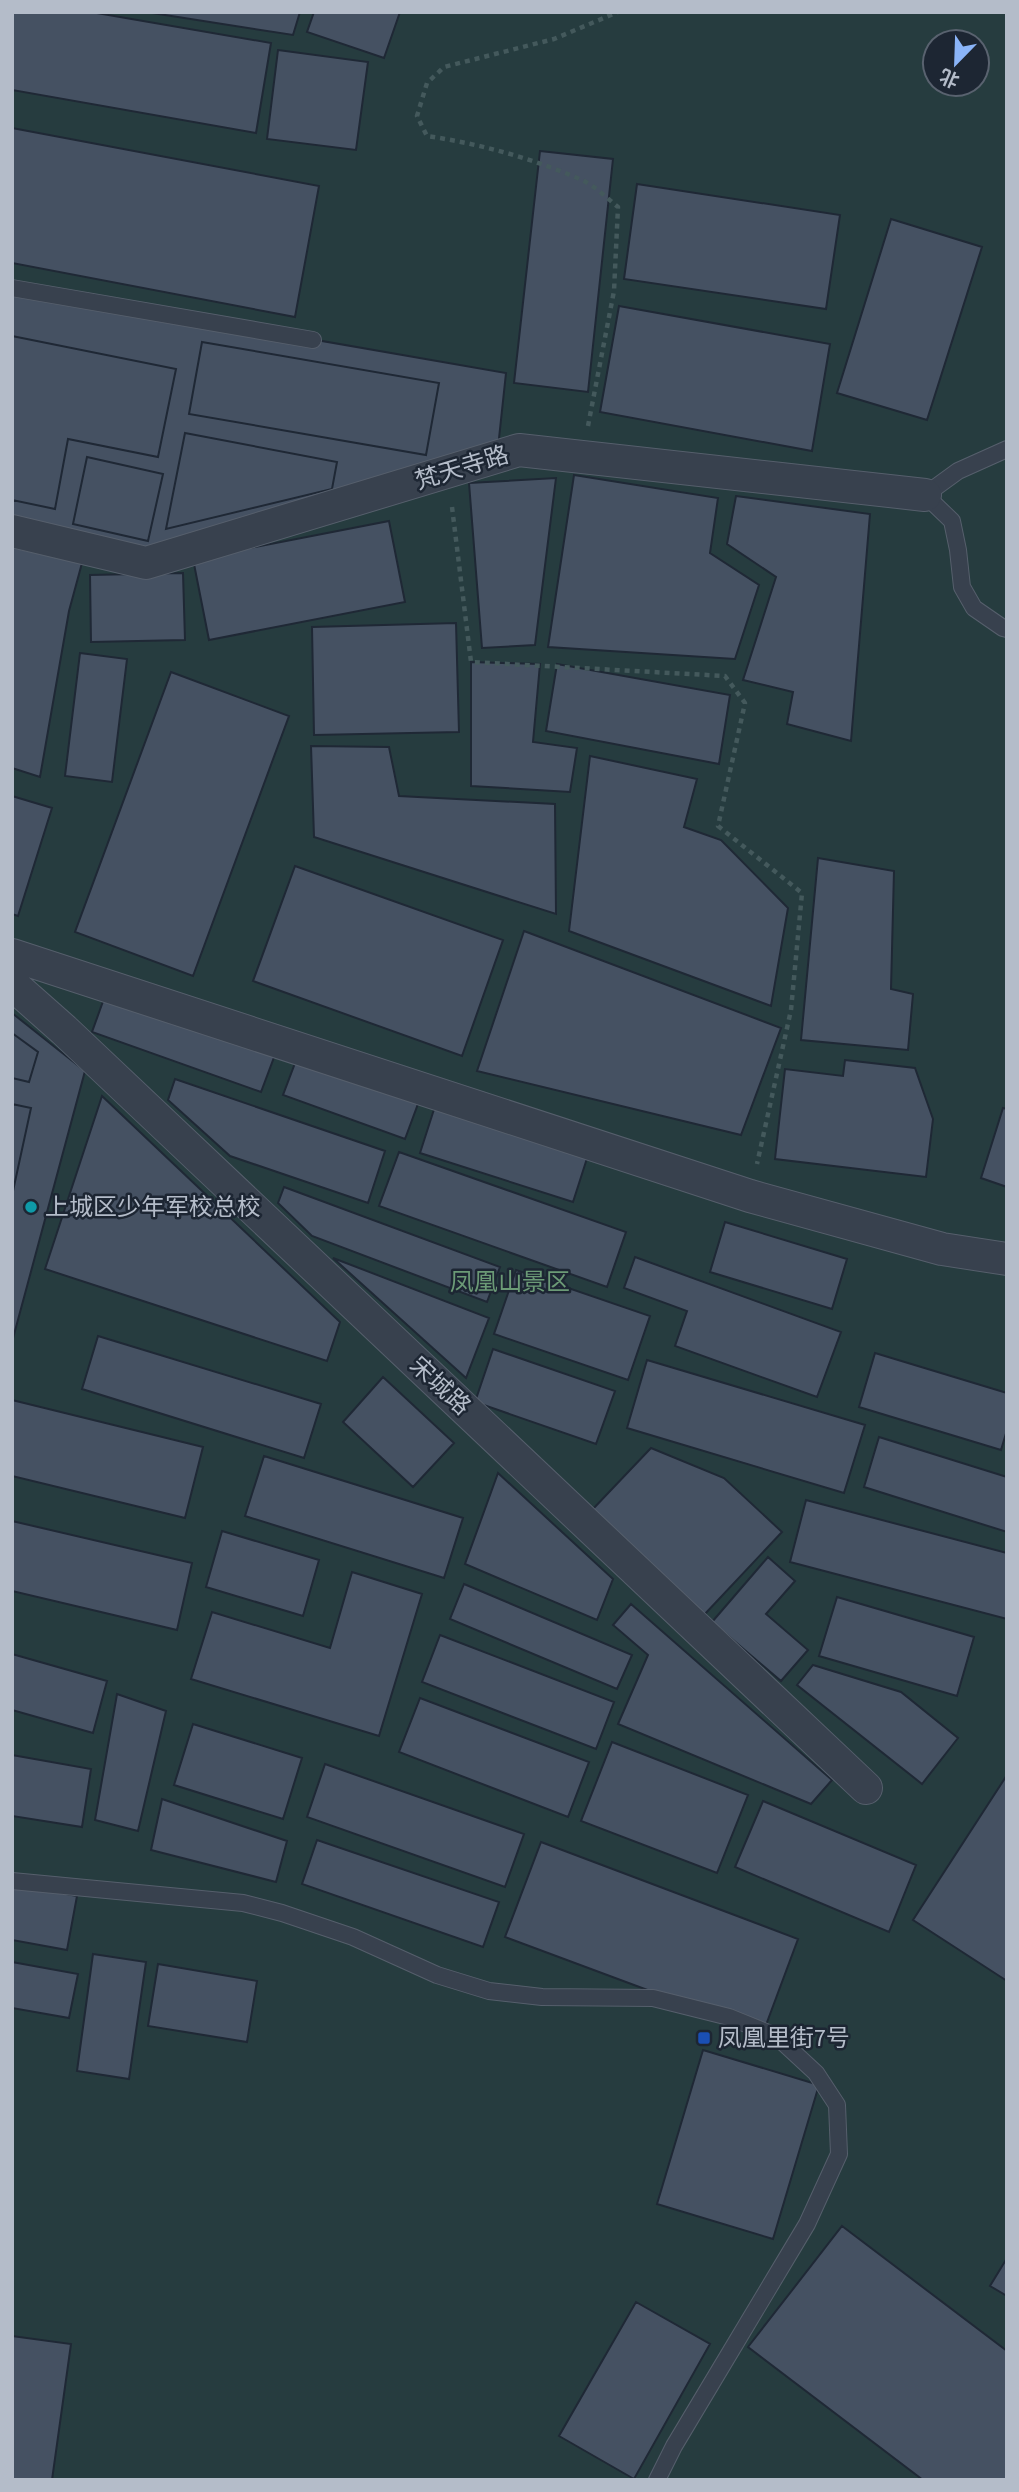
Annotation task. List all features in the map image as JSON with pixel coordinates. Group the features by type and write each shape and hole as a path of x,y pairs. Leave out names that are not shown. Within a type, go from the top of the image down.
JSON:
{"street":[{"name":"梵天寺路","path":"12,531 146,563 519,450 925,495"},
{"path":"12,955 750,1196 942,1249 1007,1259"},
{"name":"宋城路","path":"12,984 74,1039 866,1788"}],"lane":[{"path":"12,288 313,340"},
{"path":"1007,449 958,471 925,495 952,522 962,587 974,608 1007,629"},
{"path":"12,1881 243,1903 353,1937 438,1975 489,1990 542,1997 653,1998 729,2017 776,2036 816,2073 837,2105 839,2154 807,2224 688,2422 657,2480"}],"path":[{"path":"572,457 589,423 614,291 618,207 586,182 468,142 428,136 417,116 426,83 444,67 554,39 618,12"},
{"path":"448,472 471,662 725,676 745,703 718,826 802,893 791,1010 750,1196"}],"green space":[{"name":"凤凰山景区","path":"12,12 1007,12 1007,2480 12,2480"}],"building":[{"path":"12,12 91,12 271,43 256,133 12,90"},
{"path":"146,12 300,12 293,35"},
{"path":"314,12 400,12 384,58 307,32"},
{"path":"278,50 368,62 356,150 267,139"},
{"path":"12,128 319,186 295,317 12,263"},
{"path":"540,151 613,159 588,392 514,383"},
{"path":"637,184 840,215 826,309 624,279"},
{"path":"891,219 982,247 927,420 837,393"},
{"path":"12,287 506,373 497,457 146,563 12,531"},
{"path":"619,306 830,344 812,451 600,412"},
{"path":"12,336 176,369 158,457 68,439 55,509 12,500"},
{"path":"202,342 439,383 426,455 189,414"},
{"path":"185,433 337,462 332,489 166,529"},
{"path":"87,457 163,474 148,541 73,524"},
{"path":"574,475 718,498 710,553 759,585 735,659 548,647"},
{"path":"556,478 535,645 482,648 469,483"},
{"path":"736,496 870,514 851,741 787,724 793,692 743,680 776,577 727,544"},
{"path":"389,521 405,602 209,640 193,559"},
{"path":"12,547 82,563 69,611 40,777 12,768"},
{"path":"183,573 185,640 91,642 90,575"},
{"path":"456,623 459,732 314,735 312,627"},
{"path":"80,653 127,659 112,782 65,776"},
{"path":"471,662 540,664 533,742 577,748 570,792 471,786"},
{"path":"557,664 730,695 719,764 546,731"},
{"path":"171,672 289,716 193,976 75,932"},
{"path":"311,746 389,747 399,796 555,804 556,914 314,837"},
{"path":"590,756 697,779 684,827 721,840 788,908 771,1006 569,931"},
{"path":"12,796 52,808 18,916 12,914"},
{"path":"818,858 894,871 891,989 913,994 908,1050 801,1040"},
{"path":"295,866 503,940 462,1056 253,981"},
{"path":"524,931 781,1028 741,1135 477,1071"},
{"path":"106,993 276,1052 261,1092 92,1032"},
{"name":"上城区少年军校总校","path":"12,1013 85,1071 12,1342"},
{"path":"12,1033 38,1052 29,1082 12,1078"},
{"path":"300,1050 422,1093 405,1139 283,1095"},
{"path":"845,1060 915,1068 933,1119 926,1177 775,1159 785,1069 843,1076"},
{"path":"175,1079 385,1151 368,1203 230,1156 168,1100"},
{"path":"102,1096 340,1322 327,1361 45,1269"},
{"path":"437,1100 590,1149 573,1202 420,1153"},
{"path":"12,1104 31,1108 13,1191 12,1191"},
{"path":"1003,1108 1007,1109 1007,1187 981,1178"},
{"path":"399,1152 626,1232 607,1287 379,1206"},
{"path":"284,1187 500,1267 487,1302 312,1236 278,1203"},
{"path":"725,1222 847,1259 832,1309 710,1272"},
{"path":"635,1257 841,1332 817,1397 675,1346 687,1311 624,1288"},
{"path":"333,1258 489,1318 466,1378"},
{"path":"516,1270 650,1316 628,1380 494,1334"},
{"path":"98,1336 321,1404 304,1458 82,1389"},
{"path":"493,1349 615,1391 596,1444 475,1402"},
{"path":"875,1353 1007,1393 1007,1430 1001,1450 859,1407"},
{"path":"647,1360 865,1425 844,1493 627,1428"},
{"path":"383,1377 454,1443 413,1487 343,1422"},
{"path":"12,1400 203,1447 185,1518 12,1476"},
{"path":"879,1437 1007,1477 1007,1532 864,1487"},
{"path":"651,1448 724,1478 782,1532 703,1616 592,1510"},
{"path":"264,1456 463,1518 444,1578 245,1516"},
{"path":"498,1473 613,1579 597,1620 465,1564"},
{"path":"806,1500 1007,1553 1007,1619 790,1562"},
{"path":"12,1521 192,1563 177,1630 12,1591"},
{"path":"222,1531 319,1560 303,1616 206,1587"},
{"path":"768,1557 795,1581 766,1614 808,1650 781,1681 712,1622"},
{"path":"352,1572 422,1594 379,1736 191,1679 212,1612 330,1648"},
{"path":"464,1584 632,1655 617,1689 450,1619"},
{"path":"837,1597 974,1637 957,1696 819,1656"},
{"path":"631,1604 832,1780 811,1804 618,1724 648,1655 613,1625"},
{"path":"440,1635 614,1702 596,1749 422,1682"},
{"path":"12,1654 107,1681 93,1733 12,1710"},
{"path":"813,1665 901,1692 958,1738 922,1784 797,1685"},
{"path":"117,1694 166,1711 138,1831 95,1820"},
{"path":"420,1698 589,1762 568,1817 399,1752"},
{"path":"193,1724 302,1758 283,1819 174,1785"},
{"path":"612,1742 748,1795 717,1873 581,1821"},
{"path":"12,1755 91,1769 82,1827 12,1816"},
{"path":"325,1764 524,1834 505,1887 307,1817"},
{"path":"1007,1775 1007,1981 913,1920"},
{"path":"162,1799 287,1841 276,1882 151,1850"},
{"path":"763,1801 916,1865 889,1932 735,1867"},
{"path":"317,1840 499,1902 483,1947 302,1884"},
{"path":"541,1842 798,1939 763,2033 505,1937"},
{"path":"12,1884 77,1896 67,1950 12,1940"},
{"path":"93,1954 146,1962 129,2079 77,2071"},
{"path":"12,1962 78,1974 69,2018 12,2008"},
{"path":"158,1964 257,1981 247,2042 148,2026"},
{"path":"703,2050 819,2085 773,2239 657,2204"},
{"path":"842,2226 1007,2351 1007,2480 923,2480 748,2347"},
{"path":"1007,2258 1007,2296 990,2286"},
{"path":"636,2302 710,2344 634,2479 559,2436"},
{"path":"12,2336 71,2344 52,2480 12,2480"}],"place":[{"name":"上城区少年军校总校","path":"31,1207"},
{"name":"凤凰里街7号","path":"704,2038"}]}
